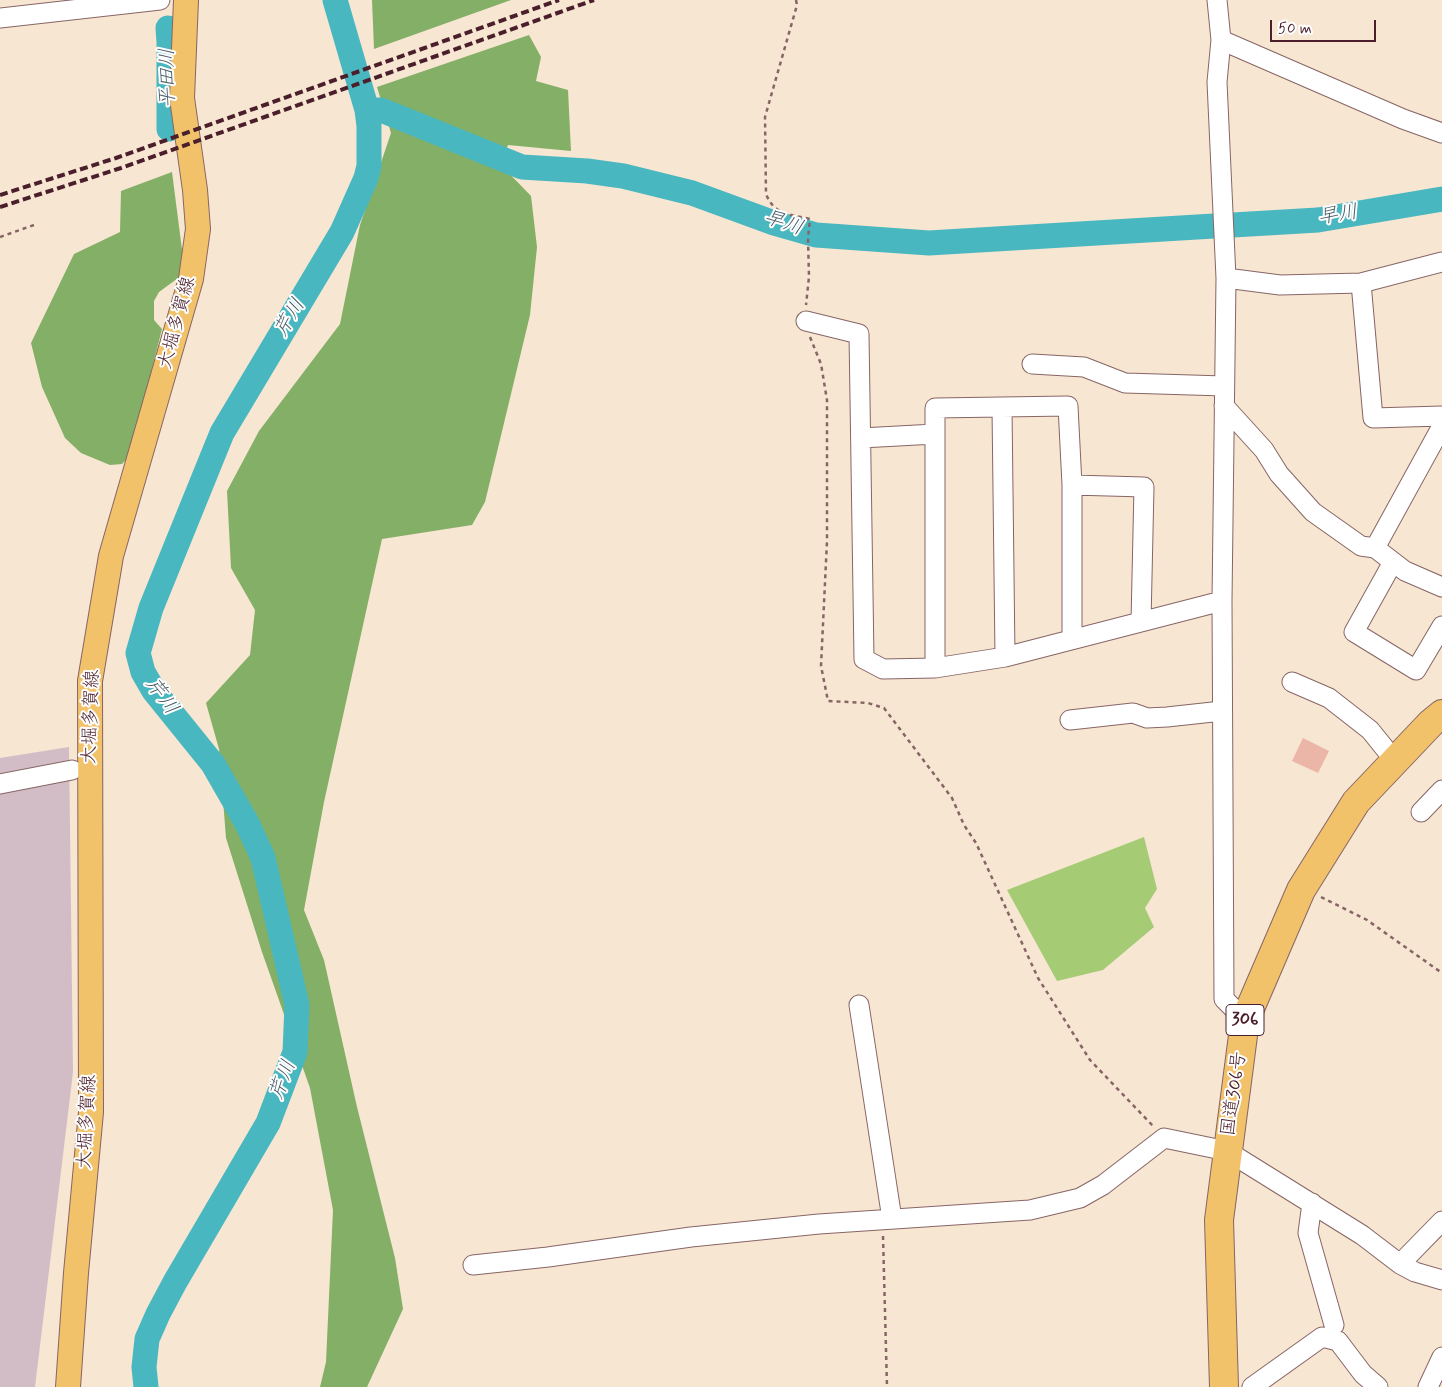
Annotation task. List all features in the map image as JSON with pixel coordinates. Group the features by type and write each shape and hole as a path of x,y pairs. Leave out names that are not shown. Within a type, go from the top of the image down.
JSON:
{"highway":[{"name":"国道306号","path":"1224,1387 1219,1220 1245,1020 1301,890 1356,802 1430,723 1442,714"}],"main road":[{"name":"大堀多賀線","path":"68,1387 76,1273 91,1112 90,681 112,556 191,279 198,230 195,190 182,98 186,0"}],"street":[{"path":"0,18 160,0"},
{"path":"1217,0 1221,40 1217,82 1226,278 1222,601 1224,999 1245,1020"},
{"path":"1221,40 1442,133"},
{"path":"1226,278 1280,285 1361,283 1442,262"},
{"path":"1361,283 1373,418 1442,416"},
{"path":"806,320 859,334 864,659 883,669 935,668 1005,657 1222,601"},
{"path":"1032,364 1084,367 1125,383 1224,386"},
{"path":"935,668 935,408 1068,406 1072,485 1072,639"},
{"path":"1224,406 1264,450 1279,474 1313,512 1361,546 1375,548 1405,571 1442,587"},
{"path":"1002,408 1005,657"},
{"path":"1375,548 1442,426"},
{"path":"861,438 935,434"},
{"path":"1072,485 1144,487 1141,622"},
{"path":"1393,562 1354,632 1416,670 1442,626"},
{"path":"1292,682 1329,698 1370,730 1395,761"},
{"path":"1070,720 1133,713 1146,718 1222,711"},
{"path":"0,784 72,770"},
{"path":"1421,812 1442,790"},
{"path":"859,1005 887,1220"},
{"path":"473,1265 548,1257 691,1237 819,1224 1030,1210 1080,1198 1103,1185 1164,1138 1227,1151 1362,1235 1400,1264 1415,1272 1442,1280"},
{"path":"1312,1203 1308,1233 1334,1325"},
{"path":"1400,1264 1442,1221"},
{"path":"1252,1387 1322,1337 1338,1341 1363,1374 1378,1387"},
{"path":"1428,1387 1442,1357"}],"path":[{"path":"796,0 797,5 765,117 766,194 770,205 781,212 810,219 807,331 821,364 827,400 828,541 821,666 828,701 868,703 884,708 952,798 964,825 976,843 1038,978 1090,1060 1164,1138"},
{"path":"0,237 34,225"},
{"path":"1319,896 1367,920 1442,973"},
{"path":"887,1220 887,1387"}],"shaded area":[{"path":"69,747 73,1072 35,1387 0,1387 0,758"}],"green space":[{"path":"372,0 511,0 374,49"},
{"path":"529,35 541,57 536,81 568,90 571,151 508,145 501,165 531,196 537,247 530,315 485,502 472,525 382,539 324,802 304,910 324,960 357,1107 395,1258 403,1309 367,1387 320,1387 326,1362 333,1210 310,1088 262,952 226,838 219,749 206,703 250,655 255,610 231,568 227,491 259,431 340,324 360,225 391,133 377,87"},
{"path":"172,172 185,273 159,292 154,301 154,320 162,329 130,456 122,464 110,465 81,453 65,438 42,387 31,343 74,254 120,232 121,191"},
{"path":"1144,837 1157,889 1145,908 1154,927 1103,970 1057,981 1007,890"}],"building":[{"path":"1303,738 1329,751 1318,773 1292,761"}],"waterway":[{"name":"芹川","path":"146,1387 144,1367 147,1339 175,1282 268,1123 295,1052 297,1005 263,858 248,825 213,764 154,691 143,672 138,653 151,608 222,433 342,232 366,178 369,166 367,110 335,0"},
{"name":"平田川","path":"168,28 169,129"},
{"name":"早川","path":"367,110 381,110 522,167 587,171 623,176 692,193 774,223 816,235 929,243 1214,226"},
{"name":"早川","path":"1233,225 1318,220 1442,199"}],"railway":[{"path":"0,195 116,158 559,0"},
{"path":"0,207 121,168 594,0"}]}
